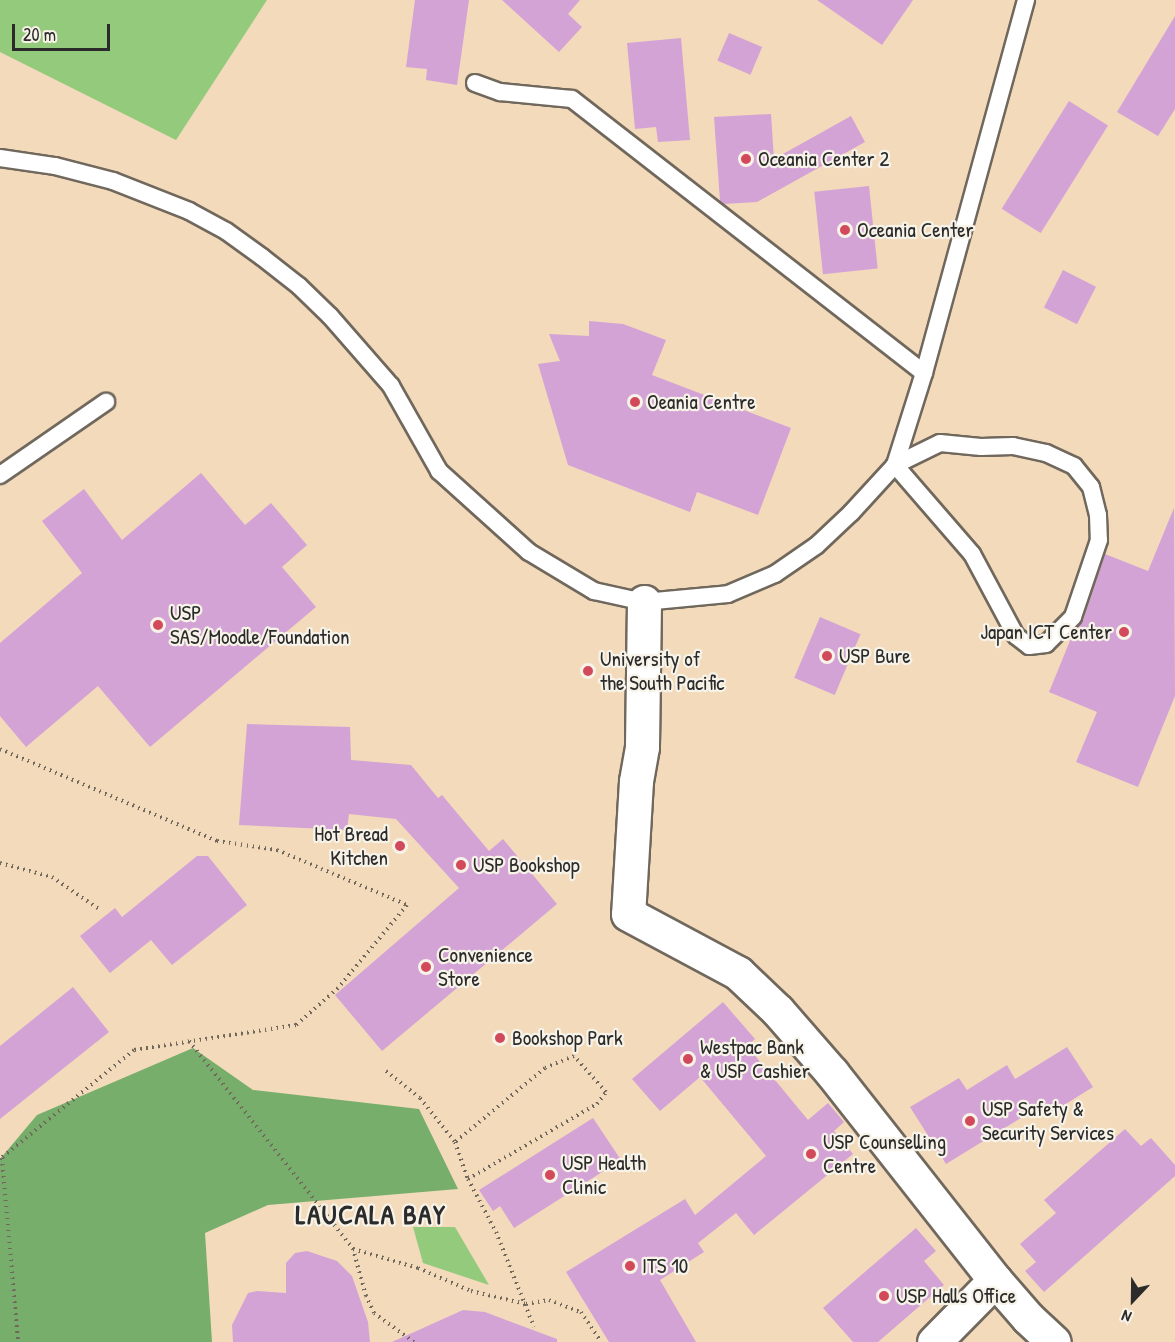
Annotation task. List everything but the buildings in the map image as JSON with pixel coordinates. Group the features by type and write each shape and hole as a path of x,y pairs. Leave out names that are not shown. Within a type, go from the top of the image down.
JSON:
{"street":[{"path":"644,602 642,747 636,781 628,914 738,973 778,1011 839,1081 995,1280 1028,1318 1054,1342"},
{"path":"934,1342 995,1280"}],"lane":[{"path":"895,465 924,373 1026,0"},
{"path":"475,83 500,92 572,99 924,373"},
{"path":"0,158 55,166 113,181 189,212 226,231 298,286 330,316 391,386 439,471 529,552 594,591 644,602 728,594 775,574 817,545 851,513 895,465 940,443 981,447 1013,446 1046,453 1074,466 1091,487 1098,515 1100,540 1073,617 1046,644 1029,646 1016,636 972,554 895,465"},
{"path":"0,475 106,402"}],"path":[{"path":"0,748 217,841 277,850 407,904 338,988 296,1025 134,1050 1,1158 18,1342"},
{"path":"0,863 52,877 99,909"},
{"path":"189,1041 353,1249 366,1296 374,1313 414,1342"},
{"path":"455,1142 545,1068 574,1056 606,1092 597,1104 468,1179"},
{"path":"386,1071 420,1098 455,1142 468,1179 496,1232 534,1328"},
{"path":"353,1249 418,1268 471,1291 526,1304 549,1300 581,1312 601,1342"}],"green space":[{"path":"0,0 267,0 176,140 0,52"},
{"path":"193,1048 253,1090 419,1109 458,1189 268,1205 205,1233 212,1342 0,1342 0,1159 37,1115"},
{"path":"413,1227 455,1227 489,1285 423,1263"}],"place":[{"name":"Oceania Center 2","path":"746,159"},
{"name":"Oceania Center","path":"845,230"},
{"name":"Oeania Centre","path":"635,402"},
{"name":"USP SAS/Moodle/Foundation","path":"158,625"},
{"name":"Japan ICT Center","path":"1124,632"},
{"name":"USP Bure","path":"827,656"},
{"name":"University of the South Pacific","path":"588,671"},
{"name":"Hot Bread Kitchen","path":"400,846"},
{"name":"USP Bookshop","path":"461,865"},
{"name":"Convenience Store","path":"426,967"},
{"name":"Bookshop Park","path":"500,1038"},
{"name":"Westpac Bank & USP Cashier","path":"688,1059"},
{"name":"USP Safety & Security Services","path":"970,1121"},
{"name":"USP Counselling Centre","path":"811,1154"},
{"name":"USP Health Clinic","path":"550,1175"},
{"name":"ITS 10","path":"630,1266"},
{"name":"USP Halls Office","path":"884,1296"}],"district":[{"name":"LAUCALA BAY","path":"371,1215"}]}
